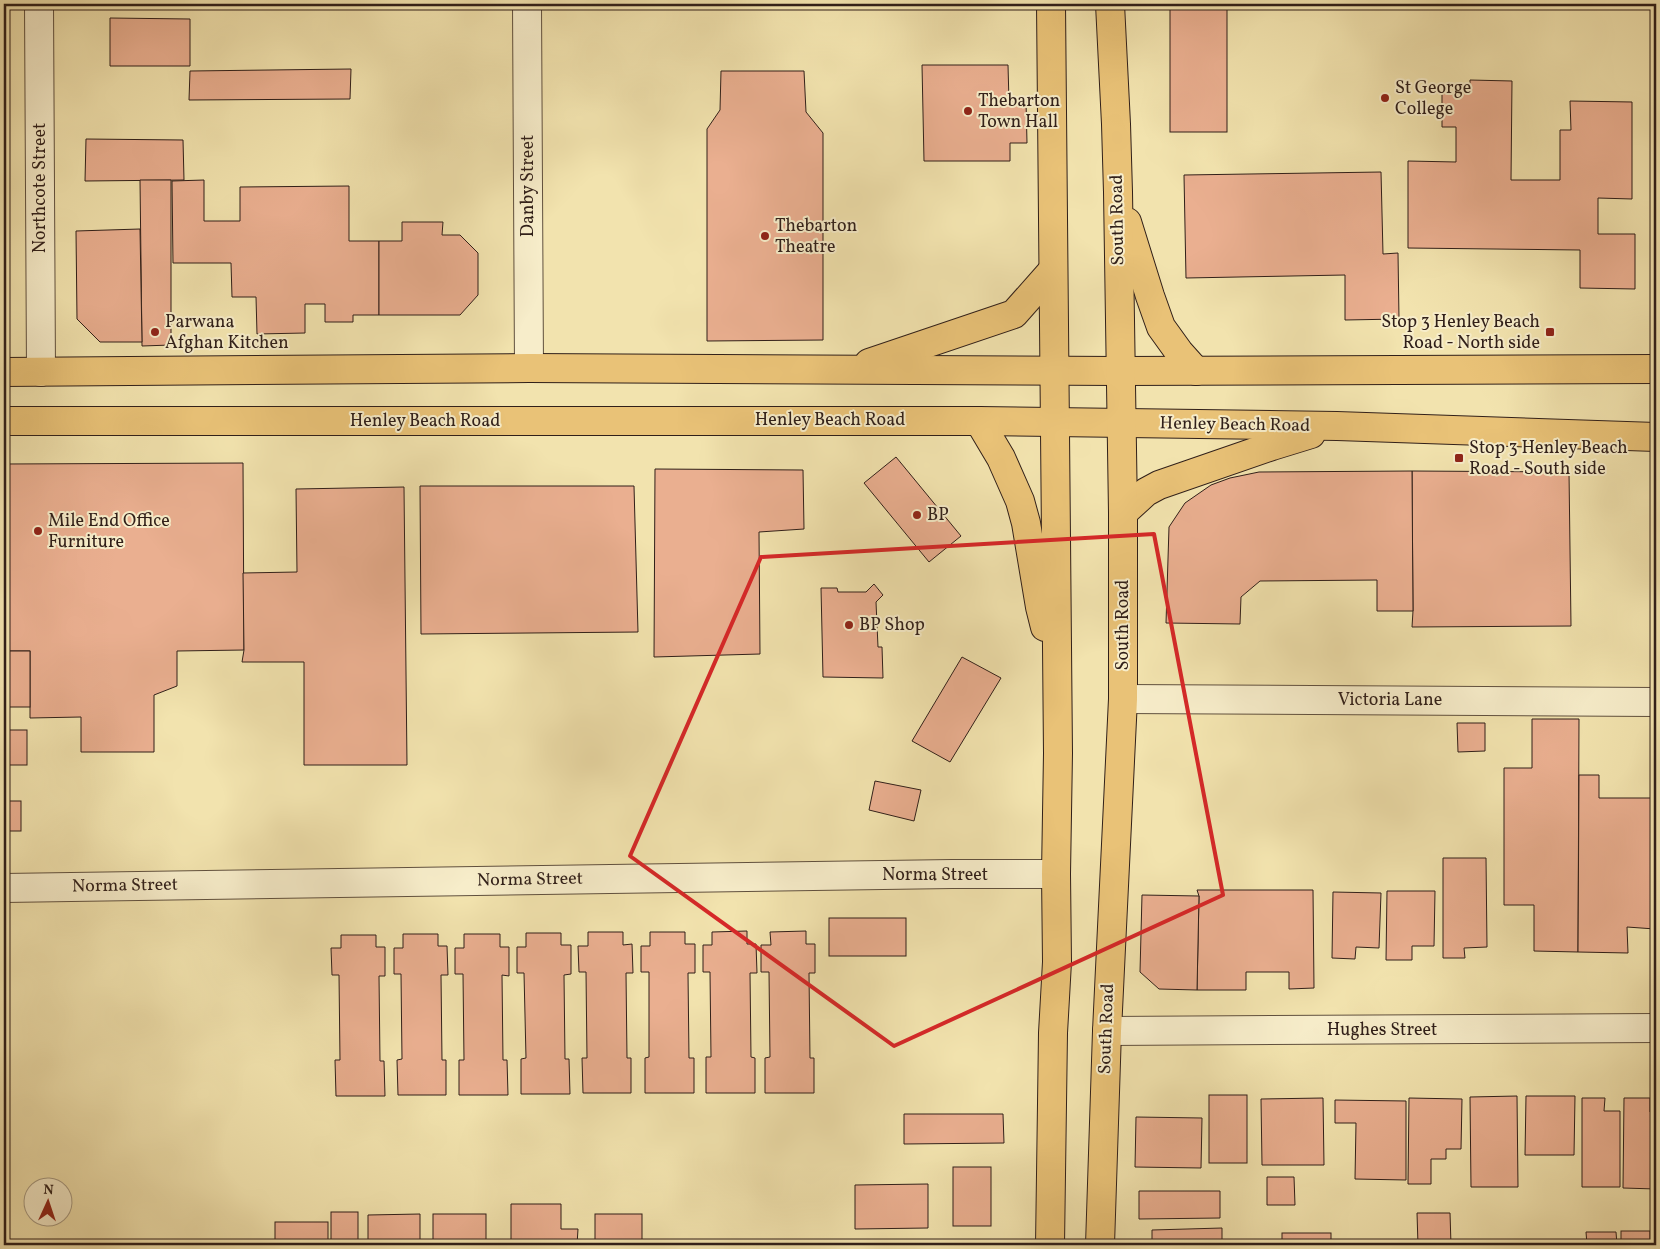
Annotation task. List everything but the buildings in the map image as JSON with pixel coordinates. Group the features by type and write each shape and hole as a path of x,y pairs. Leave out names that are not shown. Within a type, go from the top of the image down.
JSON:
{"main road":[{"path":"1050,1245 1056,962 1058,674 1051,4"},
{"name":"South Road","path":"1100,1245 1107,1031 1123,699 1123,513 1118,192 1110,4"},
{"path":"1118,192 1161,327 1196,371"},
{"path":"848,369 1014,314 1053,270"},
{"path":"4,372 529,368 1120,371 1656,369"},
{"name":"Henley Beach Road","path":"4,421 979,421 1337,426 1656,437"},
{"path":"979,421 1001,458 1020,501 1026,523 1040,607 1058,674"},
{"path":"1123,513 1146,492 1159,485 1337,426"}],"street":[{"name":"Northcote Street","path":"39,4 41,372"},
{"name":"Danby Street","path":"527,4 529,368"},
{"name":"Victoria Lane","path":"1123,699 1656,702"},
{"name":"Norma Street","path":"4,888 1056,874"},
{"name":"Hughes Street","path":"1107,1031 1656,1028"}],"highlighted area":[{"path":"1154,534 1223,895 894,1046 630,856 761,557"}],"place":[{"name":"St George College","path":"1385,98"},
{"name":"Thebarton Town Hall","path":"968,111"},
{"name":"Thebarton Theatre","path":"765,236"},
{"name":"Parwana Afghan Kitchen","path":"155,332"},
{"name":"Stop 3 Henley Beach Road - North side","path":"1550,332"},
{"name":"Stop 3 Henley Beach Road - South side","path":"1459,458"},
{"name":"BP","path":"917,515"},
{"name":"Mile End Office Furniture","path":"38,531"},
{"name":"BP Shop","path":"849,625"}]}
